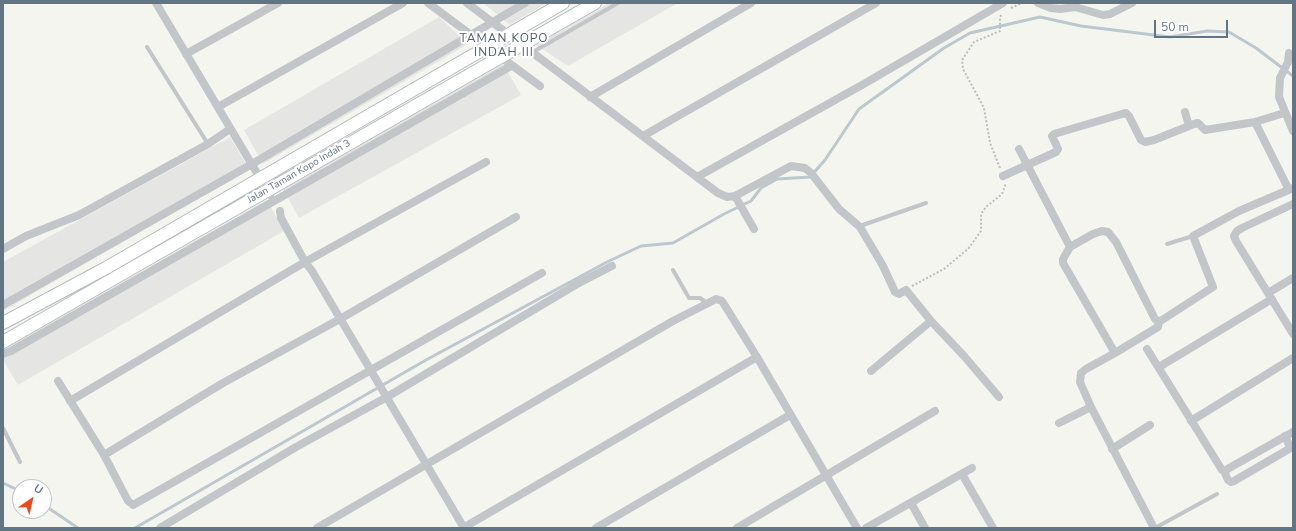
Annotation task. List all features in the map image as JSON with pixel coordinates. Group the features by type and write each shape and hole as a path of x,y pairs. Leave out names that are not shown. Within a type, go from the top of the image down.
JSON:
{"main road":[{"name":"Jalan Taman Kopo Indah 3","path":"3,323 47,301 261,179 485,47 563,3"},
{"name":"Jalan Taman Kopo Indah 3","path":"3,342 54,313 136,273 267,190 501,58 528,49 595,3"},
{"path":"47,301 54,313"}],"street":[{"path":"156,3 280,211 281,218 464,528 757,357"},
{"path":"186,54 278,3"},
{"path":"218,107 403,3"},
{"path":"428,3 485,47 540,86"},
{"path":"467,3 718,193 727,197 737,198 791,166 805,168 813,175 839,209 860,227 883,266 895,292 899,294 906,290 931,321 964,356 999,397"},
{"path":"3,305 252,164 525,3"},
{"path":"590,96 752,3"},
{"path":"643,136 876,3"},
{"path":"697,177 862,85 1004,3"},
{"path":"1038,3 1055,8 1076,6 1103,14 1110,14 1132,3"},
{"path":"1289,53 1288,62 1280,78 1278,97 1293,131"},
{"path":"3,354 136,273 274,201 511,66"},
{"path":"1185,112 1189,126"},
{"path":"1003,176 1057,151 1052,136 1054,134 1126,113 1141,140 1145,142 1198,123 1205,130 1255,122 1284,113"},
{"path":"1155,528 1091,407 1080,382 1081,372 1158,327 1159,322 1212,287 1193,236 1239,212 1291,189 1255,122"},
{"path":"3,249 26,236 79,215 208,144 230,129"},
{"path":"1019,149 1070,247"},
{"path":"70,401 307,261 486,162"},
{"path":"737,198 754,229"},
{"path":"1293,204 1242,228 1234,236 1293,334"},
{"path":"104,455 223,383 340,319 516,217"},
{"path":"1115,353 1063,263 1063,259 1070,247 1093,234 1102,231 1108,232 1116,242 1155,319 1159,322"},
{"path":"160,528 385,395 577,284 612,266"},
{"path":"58,381 104,455 128,501 133,505 372,373 542,273"},
{"path":"1159,367 1270,296 1293,278"},
{"path":"317,528 426,463 716,299 722,302 757,357 825,476 857,528"},
{"path":"871,372 931,321"},
{"path":"1147,348 1220,469 1224,471 1228,480 1231,482 1289,449 1290,447 1285,436"},
{"path":"1191,421 1293,358"},
{"path":"1059,423 1091,407"},
{"path":"737,528 935,411"},
{"path":"596,528 790,415"},
{"path":"1112,449 1150,425"},
{"path":"1224,471 1293,432"},
{"path":"866,528 972,468"},
{"path":"962,474 994,528"},
{"path":"911,503 925,528"}],"lane":[{"path":"528,49 618,3"},
{"path":"147,47 208,144"},
{"path":"860,227 926,203"},
{"path":"1166,244 1193,236"},
{"path":"673,270 689,298 700,298 707,303"},
{"path":"3,428 20,462"},
{"path":"1155,528 1217,494"}],"path":[{"path":"906,290 944,269 976,240 981,231 981,214 986,207 1002,194 1006,184 990,143 984,108 963,70 962,60 974,42 998,33 1000,20"}],"shaded area":[{"path":"483,3 547,3 510,25"},
{"path":"609,3 678,3 568,66 536,45"},
{"path":"439,17 468,44 263,164 244,130"},
{"path":"503,64 521,95 299,218 283,189"},
{"path":"230,137 249,169 3,311 3,262"},
{"path":"267,200 284,231 18,385 3,360 3,350"}],"waterway":[{"path":"135,528 426,360 607,262 641,246 673,243 724,214 751,201 761,188 777,179 810,177 825,160 859,109 944,48 970,33 1040,17 1081,26 1170,37 1207,31 1229,32 1256,48 1293,76"},
{"path":"3,483 12,487"},
{"path":"52,510 78,528"}],"district":[{"name":"TAMAN KOPO INDAH III","path":"504,46"}]}
